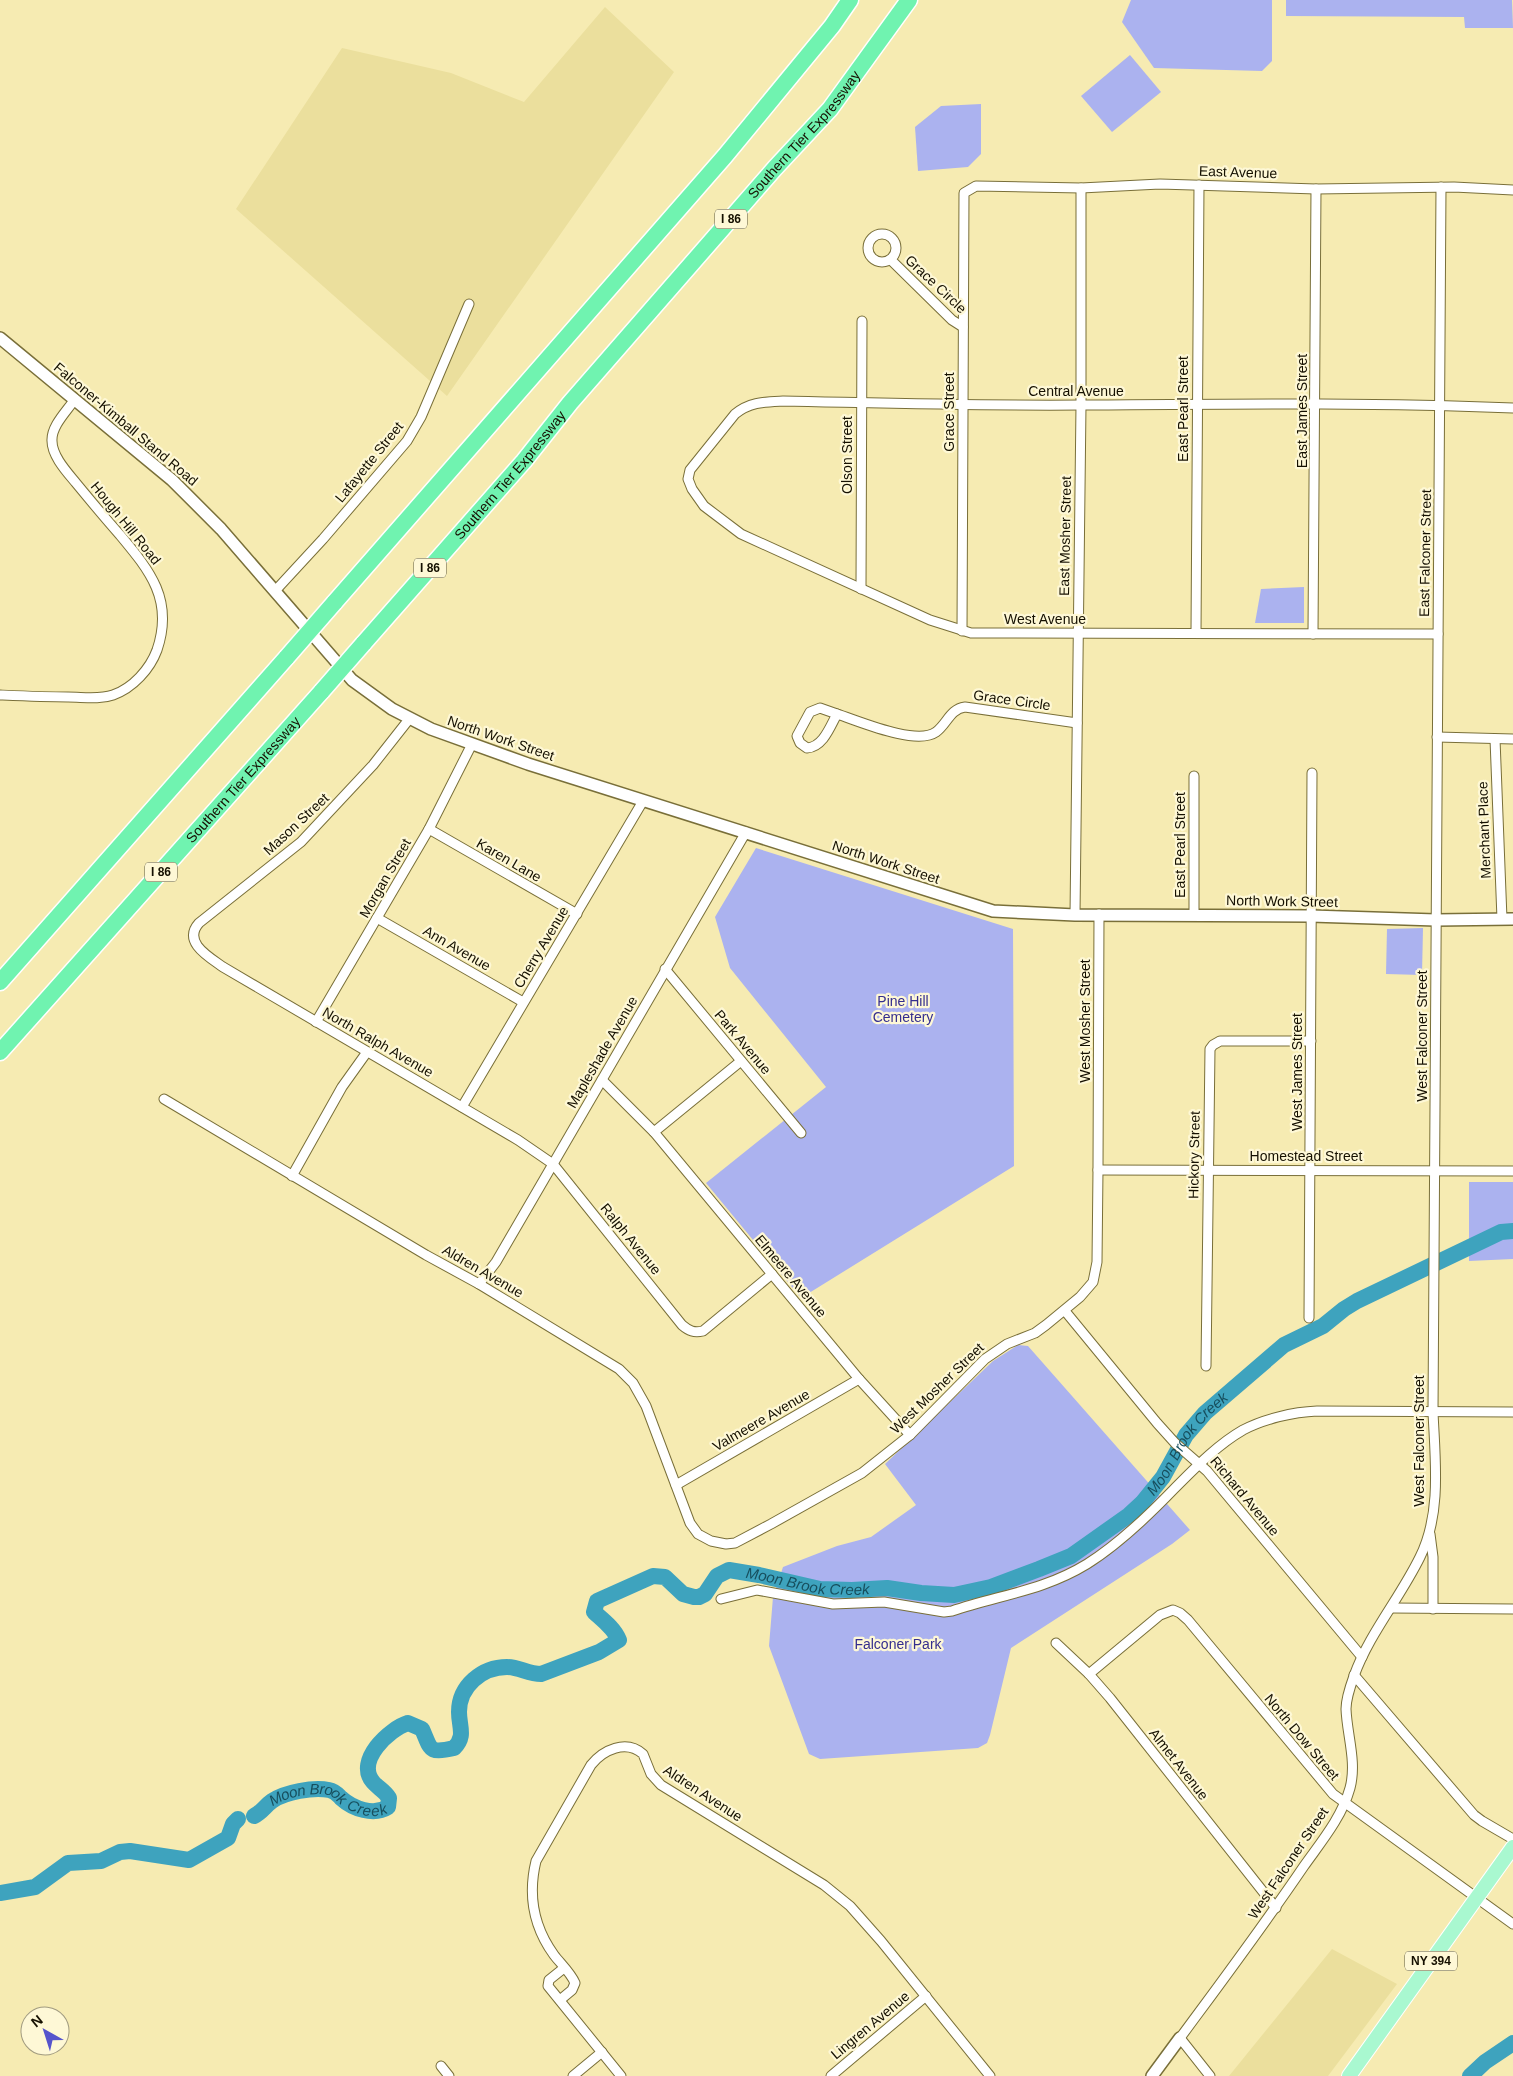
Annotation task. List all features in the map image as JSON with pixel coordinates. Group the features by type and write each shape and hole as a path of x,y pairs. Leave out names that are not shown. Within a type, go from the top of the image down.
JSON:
{"highway":[{"path":"0,982 725,156 832,26 850,0"},
{"name":"Southern Tier Expressway","path":"0,1052 322,691 524,461 775,168 830,110 909,0"}],"main road":[{"name":"NY 394","path":"1349,2076 1513,1847"}],"street":[{"name":"East Avenue","path":"964,193 976,186 1081,188 1160,184 1316,188 1441,187 1513,190"},
{"name":"East Pearl Street","path":"1196,633 1199,185"},
{"name":"East Falconer Street","path":"1436,920 1441,187"},
{"name":"East Mosher Street","path":"1075,915 1081,405 1081,188"},
{"name":"East James Street","path":"1313,634 1316,188"},
{"name":"Grace Street","path":"962,631 964,193"},
{"name":"Grace Circle","path":"891,260 952,320 964,327"},
{"name":"Lafayette Street","path":"275,592 407,441 421,417 469,304"},
{"name":"Olson Street","path":"862,321 862,589"},
{"name":"Falconer-Kimball Stand Road","path":"0,338 172,480 221,529 306,628"},
{"name":"Hough Hill Road","path":"0,695 95,698 113,695 126,688 138,678 152,659 160,640 163,610 155,582 142,561 69,476 58,459 52,442 53,431 75,399"},
{"name":"Central Avenue","path":"692,489 688,479 690,470 703,451 742,408 756,402 1081,405 1316,403 1513,408"},
{"name":"West Avenue","path":"692,489 704,506 741,534 930,620 971,634 1438,634"},
{"name":"North Work Street","path":"306,628 352,680 392,709 472,744 643,801 746,832 993,912 1075,915 1194,914 1311,916 1436,920 1508,919"},
{"name":"Grace Circle","path":"837,714 824,736 813,748 807,748 798,740 798,732 810,712 820,708 900,734 917,736 935,732 958,708 965,707 1077,723"},
{"name":"Mason Street","path":"194,939 195,928 200,923 301,842 321,822 373,765 410,718"},
{"path":"1437,738 1513,739"},
{"name":"Merchant Place","path":"1495,739 1508,919"},
{"name":"Morgan Street","path":"316,1022 429,829 472,744"},
{"path":"1311,916 1312,773"},
{"name":"East Pearl Street","path":"1194,776 1194,914"},
{"name":"Cherry Avenue","path":"462,1107 643,801"},
{"name":"Karen Lane","path":"429,829 577,914"},
{"name":"Mapleshade Avenue","path":"479,1284 496,1262 746,832"},
{"name":"West Mosher Street","path":"707,1540 726,1544 743,1539 872,1467 910,1435 985,1360 1007,1344 1035,1333 1088,1289 1096,1272 1099,914"},
{"name":"West James Street","path":"1308,1318 1311,916"},
{"name":"Ann Avenue","path":"377,918 523,1002"},
{"name":"West Falconer Street","path":"1180,2038 1276,1908 1345,1803 1350,1787 1352,1768 1346,1709 1354,1675 1362,1657 1421,1556 1430,1531 1435,1484 1433,1412 1436,920"},
{"name":"North Ralph Avenue","path":"194,939 200,950 223,967 518,1140 553,1164"},
{"name":"Park Avenue","path":"665,969 801,1133"},
{"name":"Hickory Street","path":"1206,1366 1209,1054 1213,1044 1220,1041 1311,1041"},
{"path":"292,1176 342,1087 367,1052"},
{"path":"654,1132 741,1060"},
{"name":"Elmeere Avenue","path":"602,1080 654,1132 859,1379 910,1435"},
{"name":"Aldren Avenue","path":"164,1099 426,1255 479,1284 619,1369 633,1383 646,1406 690,1523 698,1534 707,1540"},
{"name":"Ralph Avenue","path":"553,1164 682,1325 688,1330 703,1331 772,1274"},
{"name":"Homestead Street","path":"1098,1170 1513,1170"},
{"name":"Richard Avenue","path":"1065,1310 1175,1443 1200,1464 1362,1657"},
{"name":"Valmeere Avenue","path":"676,1485 859,1379"},
{"path":"721,1599 757,1590 833,1604 884,1602 944,1612 1019,1594 1064,1576 1089,1563 1127,1533 1200,1464 1244,1430 1303,1412 1513,1412"},
{"path":"1430,1531 1433,1557 1433,1609"},
{"path":"1391,1608 1513,1609"},
{"name":"North Dow Street","path":"1089,1674 1160,1616 1173,1610 1180,1613 1188,1620 1320,1782 1345,1803 1513,1924"},
{"name":"Almet Avenue","path":"1056,1643 1089,1674 1276,1908"},
{"path":"1354,1675 1474,1815 1513,1838"},
{"name":"Aldren Avenue","path":"560,2000 573,1989 575,1983 552,1951 534,1917 532,1877 536,1861 591,1765 604,1753 621,1747 641,1752 647,1761 651,1774 661,1785 824,1885 842,1899 881,1941 990,2076"},
{"path":"564,1968 547,1983 621,2076"},
{"name":"Lingren Avenue","path":"832,2076 926,1996"},
{"path":"1152,2076 1180,2038 1210,2076"},
{"path":"574,2076 602,2052"},
{"path":"441,2066 449,2076"}],"shaded area":[{"path":"605,7 674,72 447,396 236,209 342,48 451,73 524,102"},
{"path":"1332,1949 1397,1984 1328,2076 1229,2076"}],"green space":[{"path":"1131,0 1272,0 1272,61 1262,71 1154,68 1122,22"},
{"path":"1286,0 1512,0 1513,28 1465,28 1464,17 1286,16"},
{"path":"1130,55 1161,92 1112,132 1081,96"},
{"path":"981,104 981,154 968,167 918,171 915,127 941,106"},
{"path":"1304,587 1304,623 1255,623 1261,589"},
{"name":"Pine Hill Cemetery","path":"756,848 1013,929 1014,1166 801,1298 706,1183 826,1087 730,968 715,917"},
{"path":"1423,928 1422,975 1386,974 1387,929"},
{"path":"1469,1182 1513,1182 1513,1259 1469,1261"},
{"name":"Falconer Park","path":"1018,1345 1028,1346 1190,1530 1172,1544 1011,1648 987,1743 978,1748 820,1759 809,1754 769,1646 773,1597 783,1567 837,1546 871,1537 916,1505 885,1464 993,1361"}],"waterway":[{"name":"Moon Brook Creek","path":"254,1816 278,1798 299,1791 315,1789 333,1791 346,1802 364,1810 376,1811 388,1807 389,1798 373,1782 369,1774 368,1765 377,1747 392,1732 408,1723 422,1729 429,1745 435,1750 454,1748 458,1744 461,1735 460,1703 463,1694 474,1680 489,1670 507,1667 541,1674 599,1652 619,1640 605,1621 594,1612 597,1601 653,1576 665,1577 683,1594 694,1597 705,1594 717,1576 729,1570 820,1589 887,1588 954,1595 991,1587 1071,1556 1129,1515 1142,1503 1163,1477 1186,1435 1205,1413 1284,1345 1323,1326 1357,1301 1501,1232 1513,1231"},
{"name":"Moon Brook Creek","path":"0,1893 35,1887 68,1863 101,1861 120,1852 130,1851 189,1860 228,1838 233,1824 238,1819"},
{"path":"1470,2076 1485,2062 1513,2043"}]}
